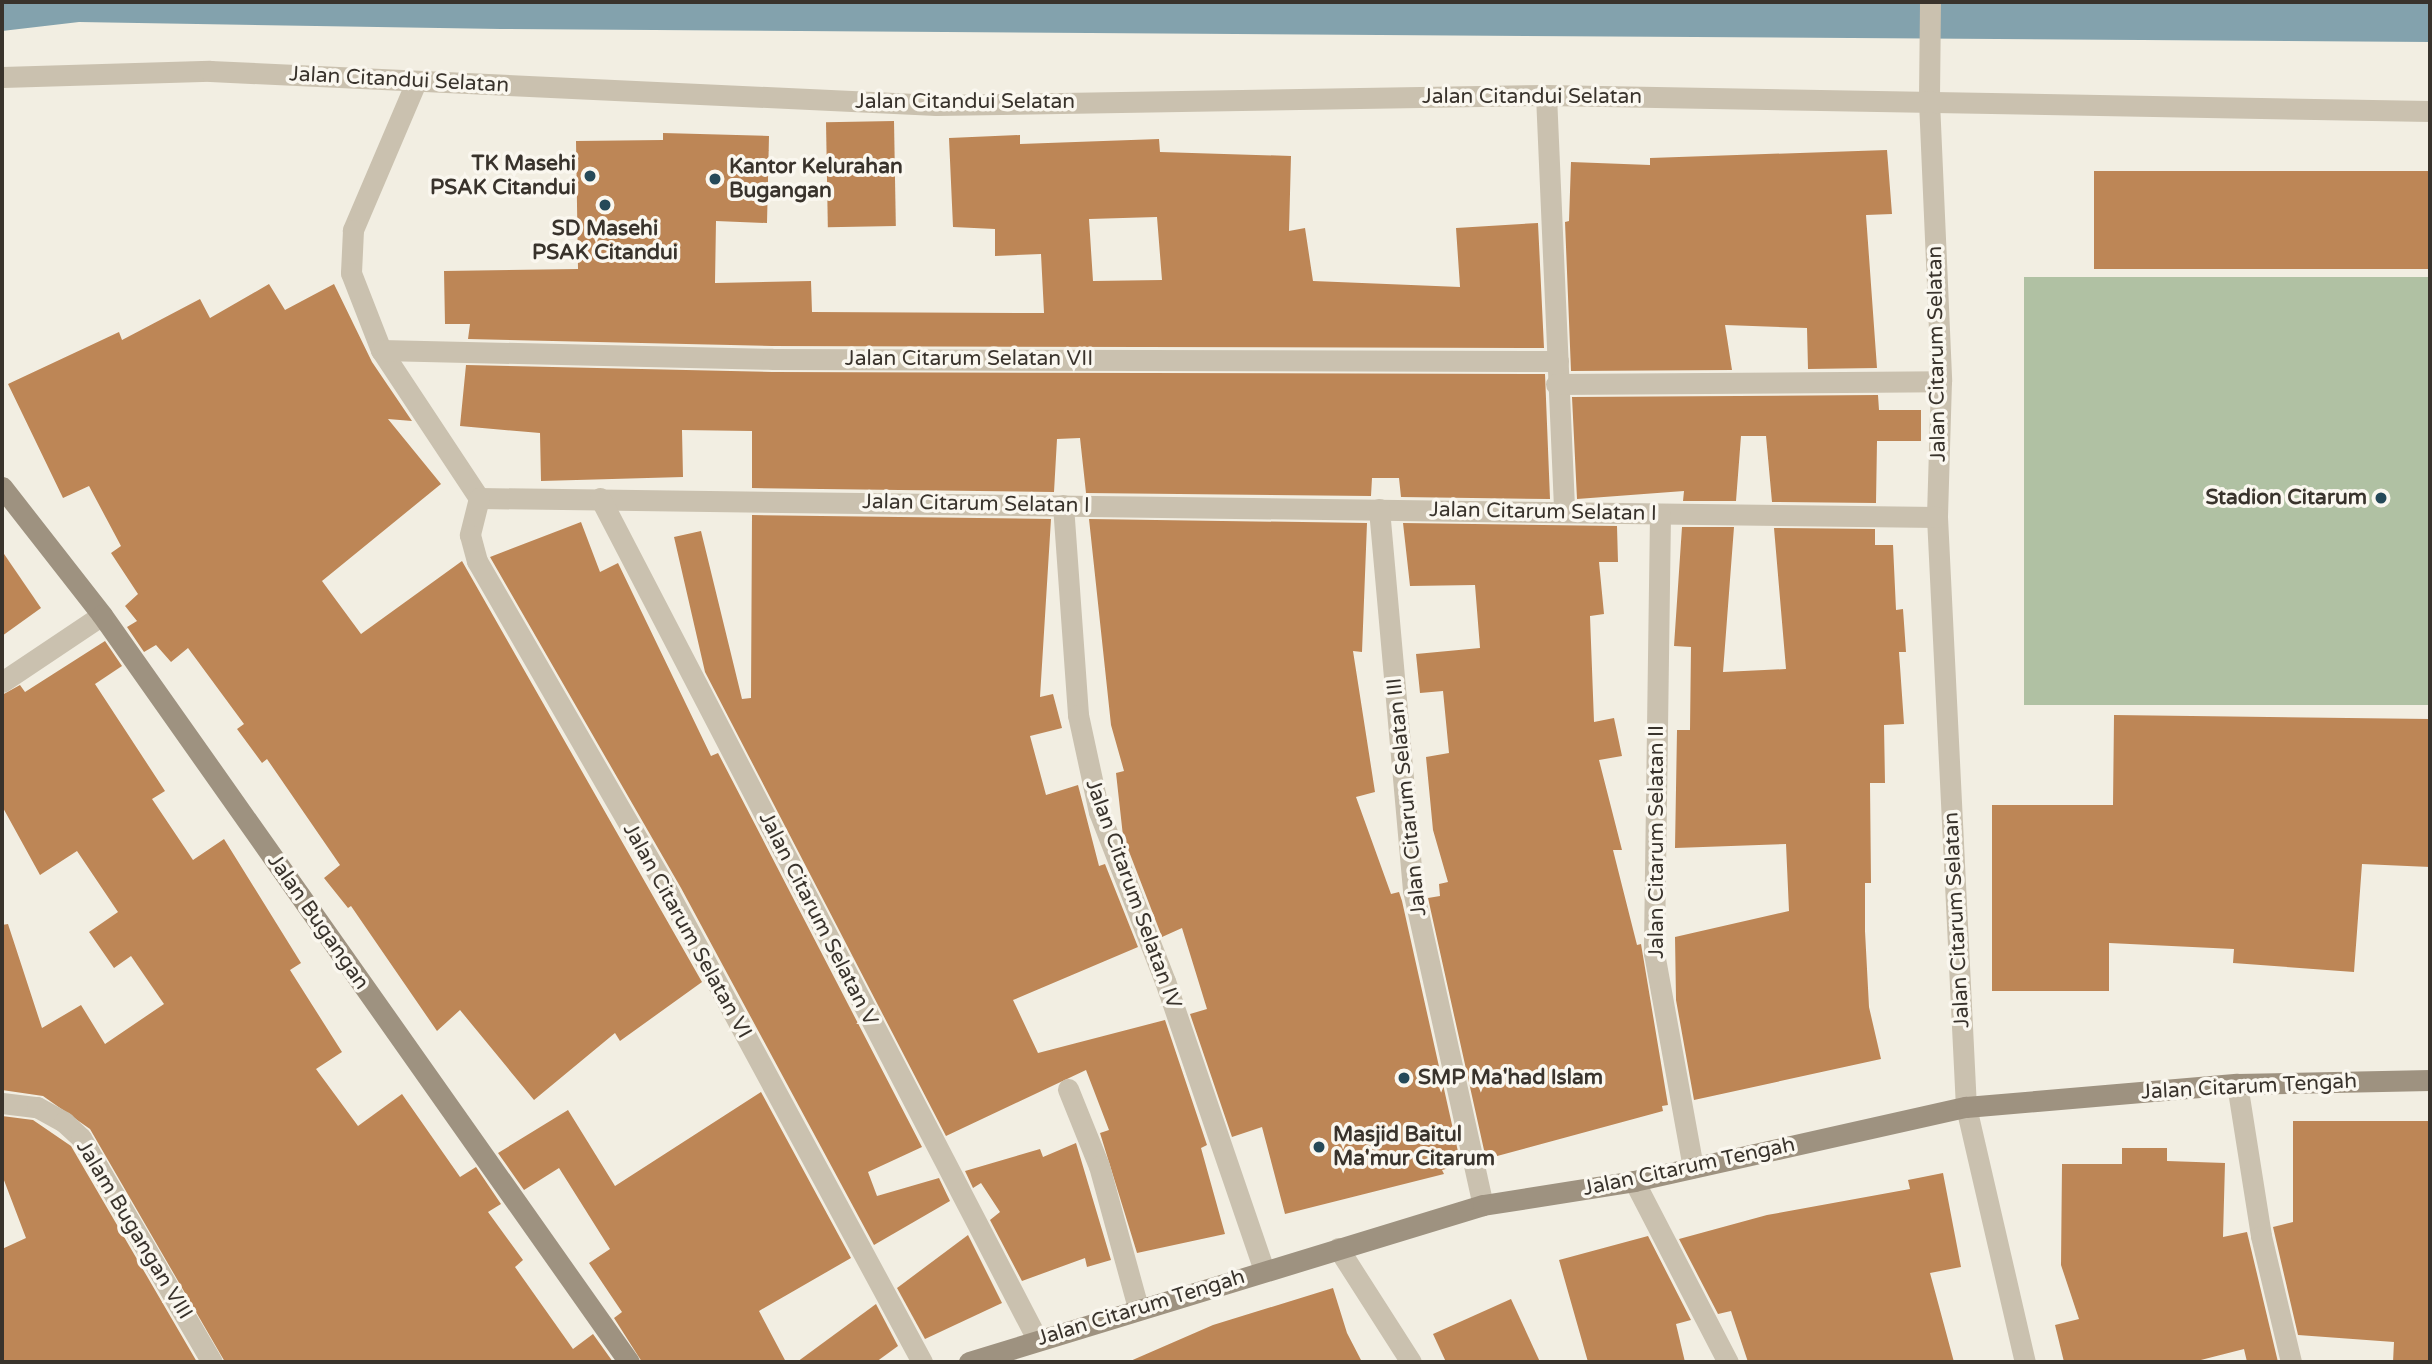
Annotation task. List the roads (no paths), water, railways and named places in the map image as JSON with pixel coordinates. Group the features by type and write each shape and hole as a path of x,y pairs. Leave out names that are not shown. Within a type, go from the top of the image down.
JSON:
{"street":[{"name":"Jalan Citarum Selatan","path":"1930,2 1929,101 1941,381 1937,517 1966,1107 2025,1362"},
{"name":"Jalan Citandui Selatan","path":"2,77 210,71 936,105 1546,95 1929,101"},
{"path":"416,82 353,230 351,274 381,350 479,498"},
{"path":"1546,95 1558,361 1556,384 1564,512"},
{"path":"1929,101 2430,111"},
{"name":"Jalan Citarum Selatan VII","path":"381,350 772,359 1558,361"},
{"path":"1556,384 1941,381"},
{"name":"Jalan Bugangan","path":"2,487 102,615 629,1362"},
{"name":"Jalan Citarum Selatan I","path":"479,498 1937,517"},
{"name":"Jalan Citarum Selatan VI","path":"479,498 470,535 477,561 668,894 922,1362"},
{"name":"Jalan Citarum Selatan V","path":"600,498 1037,1339"},
{"name":"Jalan Citarum Selatan IV","path":"1063,505 1079,715 1099,812 1165,981 1264,1270"},
{"name":"Jalan Citarum Selatan III","path":"1379,509 1413,890 1483,1205"},
{"name":"Jalan Citarum Selatan II","path":"1660,514 1654,953 1693,1167"},
{"path":"2,682 102,615"},
{"name":"Jalan Citarum Tengah","path":"978,1360 1037,1339 1483,1205 1634,1181 1966,1107 2237,1084 2430,1080"},
{"path":"2237,1084 2261,1236 2291,1362"},
{"path":"1068,1089 1099,1166 1138,1308"},
{"name":"Jalam Bugangan VIII","path":"2,1103 37,1108 64,1122 81,1138 212,1362"},
{"path":"1634,1181 1728,1362"},
{"path":"1338,1248 1412,1362"}],"water":[{"path":"2,2 2430,2 2430,42 501,29 79,22 2,31"}],"place":[{"name":"TK Masehi PSAK Citandui","path":"590,176"},
{"name":"Kantor Kelurahan Bugangan","path":"715,179"},
{"name":"SD Masehi PSAK Citandui","path":"605,205"},
{"name":"Stadion Citarum","path":"2381,498"},
{"name":"SMP Ma'had Islam","path":"1404,1078"},
{"name":"Masjid Baitul Ma'mur Citarum","path":"1319,1147"}]}
